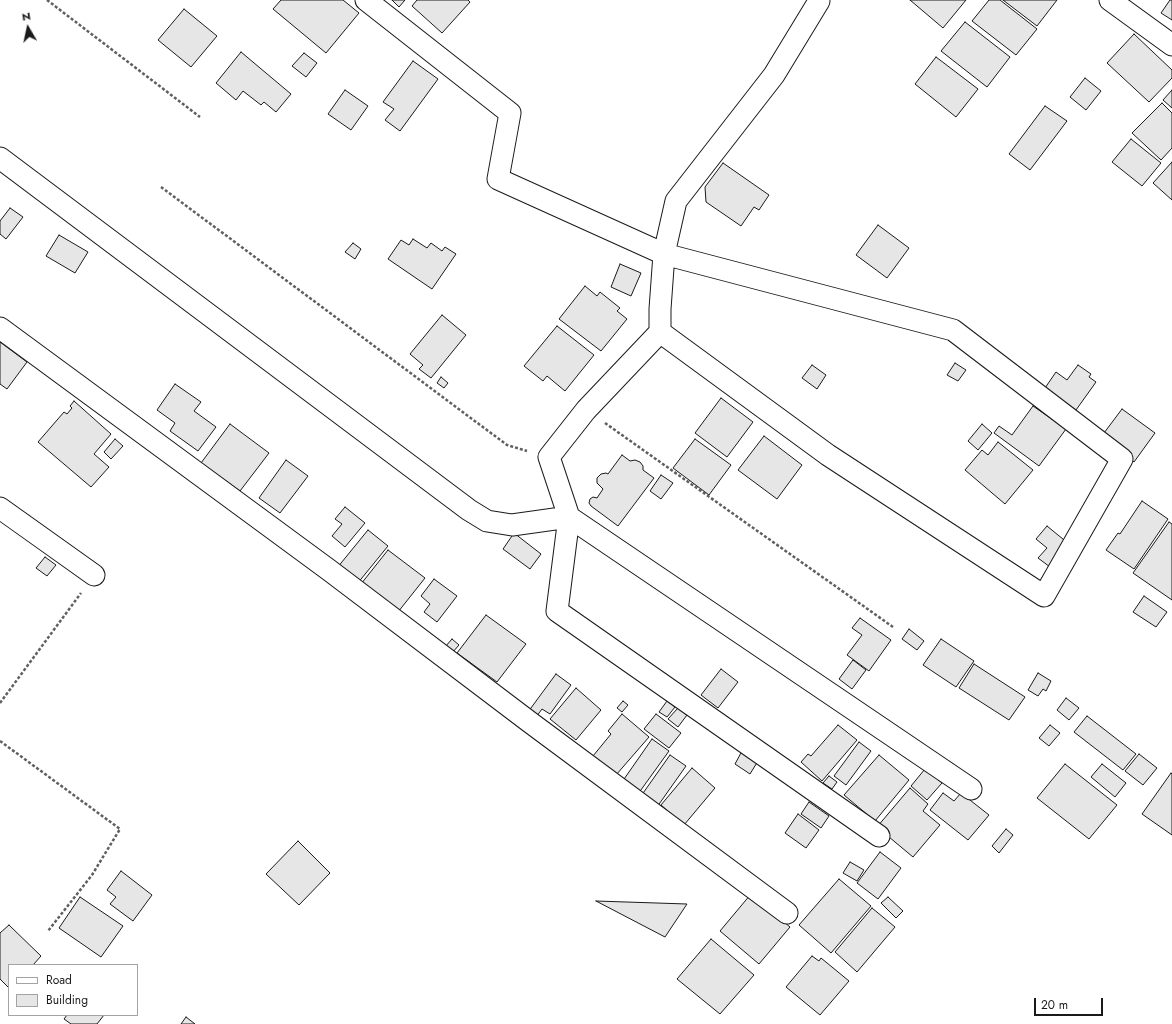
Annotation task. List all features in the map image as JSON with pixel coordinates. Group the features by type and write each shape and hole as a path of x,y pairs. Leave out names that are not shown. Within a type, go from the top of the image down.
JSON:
{"street":[{"path":"366,0 510,114 498,179 664,254 953,330 1122,459 1044,596 828,455 660,332"},
{"path":"1110,0 1172,45"},
{"path":"819,1 774,75 676,201 664,254 660,332 586,410 549,457 569,517 557,611 879,836"},
{"path":"0,158 469,510 488,521 512,525 569,517 971,789"},
{"path":"0,328 323,566 787,913"},
{"path":"0,508 94,575"}],"path":[{"path":"47,0 200,116"},
{"path":"161,187 507,445 549,457"},
{"path":"586,410 893,627"},
{"path":"0,702 94,575"},
{"path":"0,741 120,829 92,875 48,931"}],"building":[{"path":"281,0 343,0 359,13 326,53 273,9"},
{"path":"392,0 405,0 399,7"},
{"path":"417,0 468,0 470,2 442,33 412,6"},
{"path":"910,0 966,0 943,28"},
{"path":"989,0 1000,0 1037,29 1016,55 972,21"},
{"path":"1003,0 1057,0 1037,26"},
{"path":"1170,0 1172,0 1172,20 1161,13"},
{"path":"184,9 217,36 191,67 158,40"},
{"path":"965,22 1010,57 987,87 941,51"},
{"path":"1134,34 1172,70 1172,78 1149,102 1107,63"},
{"path":"241,52 291,94 276,112 264,102 261,105 243,91 236,100 216,83"},
{"path":"304,53 317,63 306,77 292,66"},
{"path":"936,57 978,89 956,117 915,84"},
{"path":"413,61 438,79 400,131 385,120 394,109 383,102"},
{"path":"1085,78 1101,91 1086,110 1070,97"},
{"path":"345,90 368,106 351,130 328,114"},
{"path":"1172,90 1172,108 1163,100"},
{"path":"1162,103 1172,113 1172,148 1161,160 1132,133"},
{"path":"1045,106 1067,121 1030,170 1009,154"},
{"path":"1131,139 1161,163 1142,186 1112,162"},
{"path":"1172,162 1172,200 1153,183"},
{"path":"723,163 769,195 759,210 754,207 741,226 706,202 705,187"},
{"path":"10,208 23,217 6,239 0,234 0,221"},
{"path":"878,225 909,248 887,278 856,255"},
{"path":"59,235 88,252 75,273 46,256"},
{"path":"413,239 427,248 431,243 442,251 445,247 456,254 432,289 388,259 401,240 409,245"},
{"path":"353,243 361,249 355,259 345,252"},
{"path":"620,264 641,273 631,296 611,287"},
{"path":"585,286 597,296 600,292 620,308 617,311 627,319 601,351 559,319"},
{"path":"442,315 466,335 431,378 419,369 423,365 410,354"},
{"path":"557,326 594,355 565,391 547,376 543,381 524,366"},
{"path":"0,342 27,362 7,389 0,384"},
{"path":"955,363 966,370 958,381 947,375"},
{"path":"812,365 826,375 817,389 802,378"},
{"path":"1078,365 1091,374 1089,377 1096,382 1076,410 1045,388 1056,372 1067,380"},
{"path":"441,377 448,383 444,388 437,383"},
{"path":"175,384 201,402 194,411 216,427 198,451 170,431 175,423 157,410"},
{"path":"721,398 753,422 727,457 695,433"},
{"path":"74,401 111,434 94,454 109,467 91,487 38,442 64,412 67,414 72,408 70,406"},
{"path":"1033,406 1066,429 1039,466 994,433 999,426 1012,435"},
{"path":"1122,409 1155,433 1134,462 1101,437"},
{"path":"230,424 269,453 240,491 201,463"},
{"path":"982,424 992,433 978,450 968,441"},
{"path":"764,436 802,465 777,499 738,470"},
{"path":"115,439 123,446 111,459 104,452"},
{"path":"695,439 731,465 709,495 673,468"},
{"path":"998,442 1033,470 1005,504 965,470 982,450 988,455"},
{"path":"622,455 630,461 635,460 640,462 643,466 643,470 654,478 618,526 589,503 590,499 593,497 597,498 603,489 597,483 597,478 601,474 608,474"},
{"path":"286,460 308,476 280,513 259,498"},
{"path":"661,475 673,483 661,499 650,491"},
{"path":"1142,501 1168,519 1134,569 1106,550 1118,533 1120,534"},
{"path":"345,507 365,523 345,547 332,536 342,524 335,519"},
{"path":"1169,522 1172,524 1172,600 1133,573"},
{"path":"1047,526 1069,544 1050,567 1038,558 1047,548 1036,539"},
{"path":"368,530 388,546 357,584 337,568"},
{"path":"514,533 541,554 530,569 503,549"},
{"path":"388,550 425,578 398,612 361,584"},
{"path":"45,557 56,565 47,576 36,568"},
{"path":"434,579 457,596 437,622 424,612 430,604 421,596"},
{"path":"1144,596 1167,612 1156,627 1133,612"},
{"path":"486,615 526,644 497,682 457,653"},
{"path":"860,618 891,640 869,671 847,655 862,635 852,628"},
{"path":"909,629 924,641 917,650 902,639"},
{"path":"452,639 459,645 452,653 445,647"},
{"path":"941,639 974,661 956,687 923,665"},
{"path":"853,660 866,670 852,689 839,679"},
{"path":"974,664 1025,697 1009,720 959,688"},
{"path":"721,669 738,682 718,708 701,695"},
{"path":"1038,673 1051,681 1046,691 1043,689 1038,696 1028,690"},
{"path":"556,674 571,685 550,714 542,709 536,717 528,712"},
{"path":"576,688 601,710 576,740 550,719"},
{"path":"1066,698 1079,708 1069,720 1057,710"},
{"path":"623,701 628,705 622,712 617,708"},
{"path":"667,701 675,707 667,717 659,712"},
{"path":"678,708 687,715 678,727 668,719"},
{"path":"622,714 649,737 616,775 593,756 611,734 608,731"},
{"path":"656,714 681,733 669,748 644,729"},
{"path":"1087,716 1136,754 1123,770 1074,732"},
{"path":"838,725 857,740 822,781 801,762 808,754 811,756"},
{"path":"1050,725 1060,733 1049,746 1039,738"},
{"path":"652,739 669,751 638,794 622,782"},
{"path":"859,742 871,751 846,785 834,776"},
{"path":"742,751 758,761 750,774 735,764"},
{"path":"1139,754 1157,768 1143,785 1125,771"},
{"path":"670,755 686,766 657,807 641,796"},
{"path":"879,755 909,780 875,821 844,795"},
{"path":"1065,764 1117,805 1089,839 1037,798"},
{"path":"1102,764 1126,783 1115,797 1091,777"},
{"path":"692,768 715,788 684,825 661,805"},
{"path":"925,769 942,783 927,800 911,786"},
{"path":"1171,773 1172,774 1172,835 1142,814"},
{"path":"829,776 837,782 832,789 823,783"},
{"path":"910,788 928,804 923,811 940,825 913,857 877,827"},
{"path":"943,793 954,801 961,793 989,815 968,840 930,810"},
{"path":"809,802 829,816 821,828 801,814"},
{"path":"798,814 819,830 806,848 785,833"},
{"path":"1006,829 1013,835 999,853 992,846"},
{"path":"298,841 330,873 299,905 266,874"},
{"path":"880,852 901,868 878,899 857,883"},
{"path":"850,862 864,870 857,881 843,873"},
{"path":"121,871 152,895 133,921 110,904 116,897 107,890"},
{"path":"839,879 871,906 831,953 799,925"},
{"path":"751,894 790,927 759,964 720,931"},
{"path":"80,897 123,926 101,957 59,928"},
{"path":"888,897 903,911 896,918 881,903"},
{"path":"596,901 687,904 665,937"},
{"path":"872,908 895,927 857,972 835,952"},
{"path":"9,925 41,956 34,964 8,964 8,987 0,979 0,933"},
{"path":"711,939 754,975 720,1014 677,979"},
{"path":"812,956 819,961 821,958 849,981 820,1015 786,987"},
{"path":"66,1016 103,1016 97,1024 71,1024 64,1019"},
{"path":"186,1017 195,1024 181,1024"}]}
